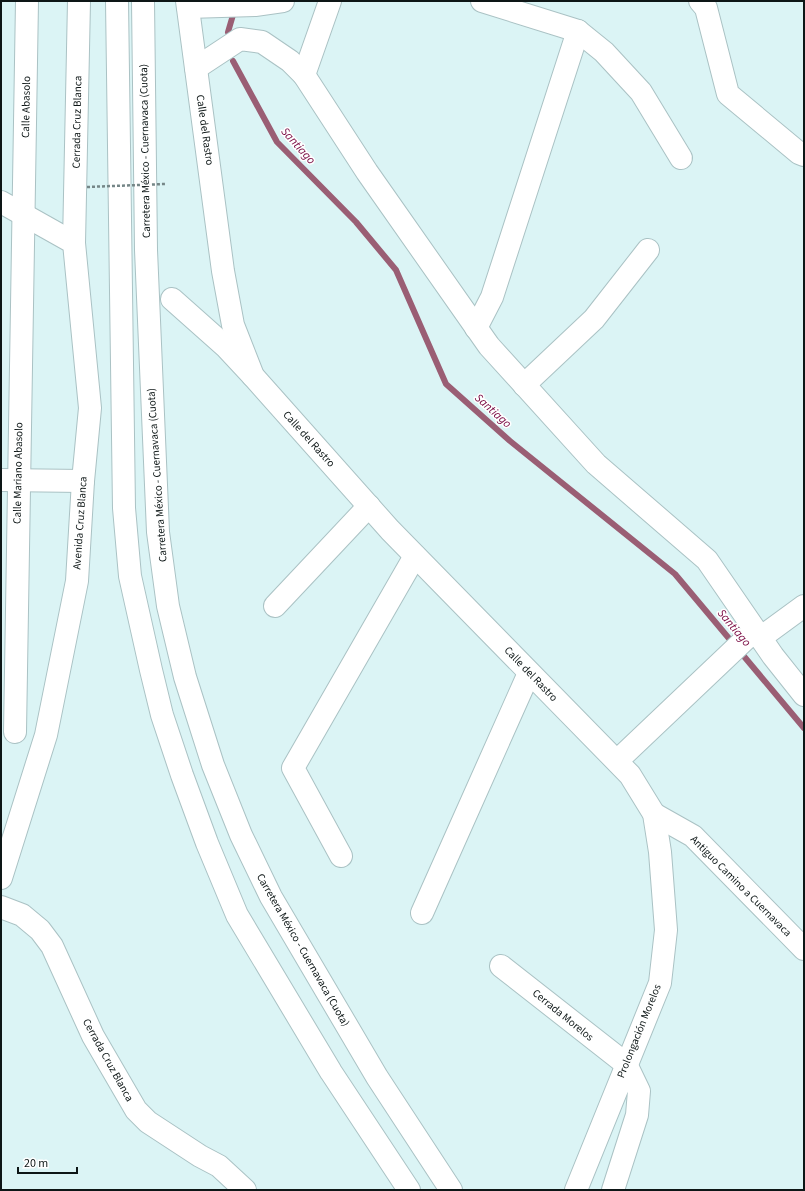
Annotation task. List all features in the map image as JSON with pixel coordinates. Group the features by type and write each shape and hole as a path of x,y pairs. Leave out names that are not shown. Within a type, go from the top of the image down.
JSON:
{"main road":[{"name":"Calle Abasolo","path":"9,208 27,1"},
{"name":"Cerrada Cruz Blanca","path":"74,243 79,1"},
{"path":"117,1 121,380 124,508 130,576 151,670 162,714 182,774 207,843 238,915 331,1072 409,1190"},
{"name":"Carretera México - Cuernavaca (Cuota)","path":"143,1 146,250 158,532 168,606 185,677 216,772 241,835 271,897 377,1077 451,1190"},
{"path":"188,4 255,5 283,1"},
{"path":"304,76 330,1"},
{"path":"482,1 578,32 604,52 641,92 681,158"},
{"path":"700,1 706,8 728,94 799,153 804,155"},
{"name":"Calle del Rastro","path":"188,4 233,325 253,376 415,556 623,768"},
{"path":"476,328 492,297 578,32"},
{"path":"196,68 212,56 240,39 262,42 290,61 304,76 367,172 489,346 596,464 706,560 755,634 797,673 804,695"},
{"path":"9,208 74,243"},
{"name":"Calle Mariano Abasolo","path":"8,732 9,208"},
{"name":"Avenida Cruz Blanca","path":"1,878 46,735 77,581 83,481 90,408 74,243"},
{"path":"524,385 594,319 648,250"},
{"path":"172,299 226,347 253,376"},
{"path":"9,480 83,481"},
{"path":"275,606 369,506"},
{"path":"341,856 292,768 415,556"},
{"path":"623,768 729,654 755,634 804,606"},
{"path":"422,913 529,672"},
{"path":"8,732 46,735"},
{"name":"Prolongación Morelos","path":"576,1190 660,983 666,930 660,852 654,814 623,768"},
{"name":"Antiguo Camino a Cuernavaca","path":"654,814 693,836 804,949"},
{"name":"Cerrada Cruz Blanca","path":"1,907 22,915 40,930 52,946 93,1036 136,1110 148,1122 219,1166 245,1190"},
{"name":"Cerrada Morelos","path":"501,966 626,1064"},
{"path":"613,1190 637,1115 639,1091 626,1064"}],"path":[{"path":"87,187 165,184"}],"waterway":[{"name":"Santiago","path":"228,32 233,15"},
{"name":"Santiago","path":"233,61 277,142 356,222 396,270 446,384 510,441 675,574 804,728"}]}
